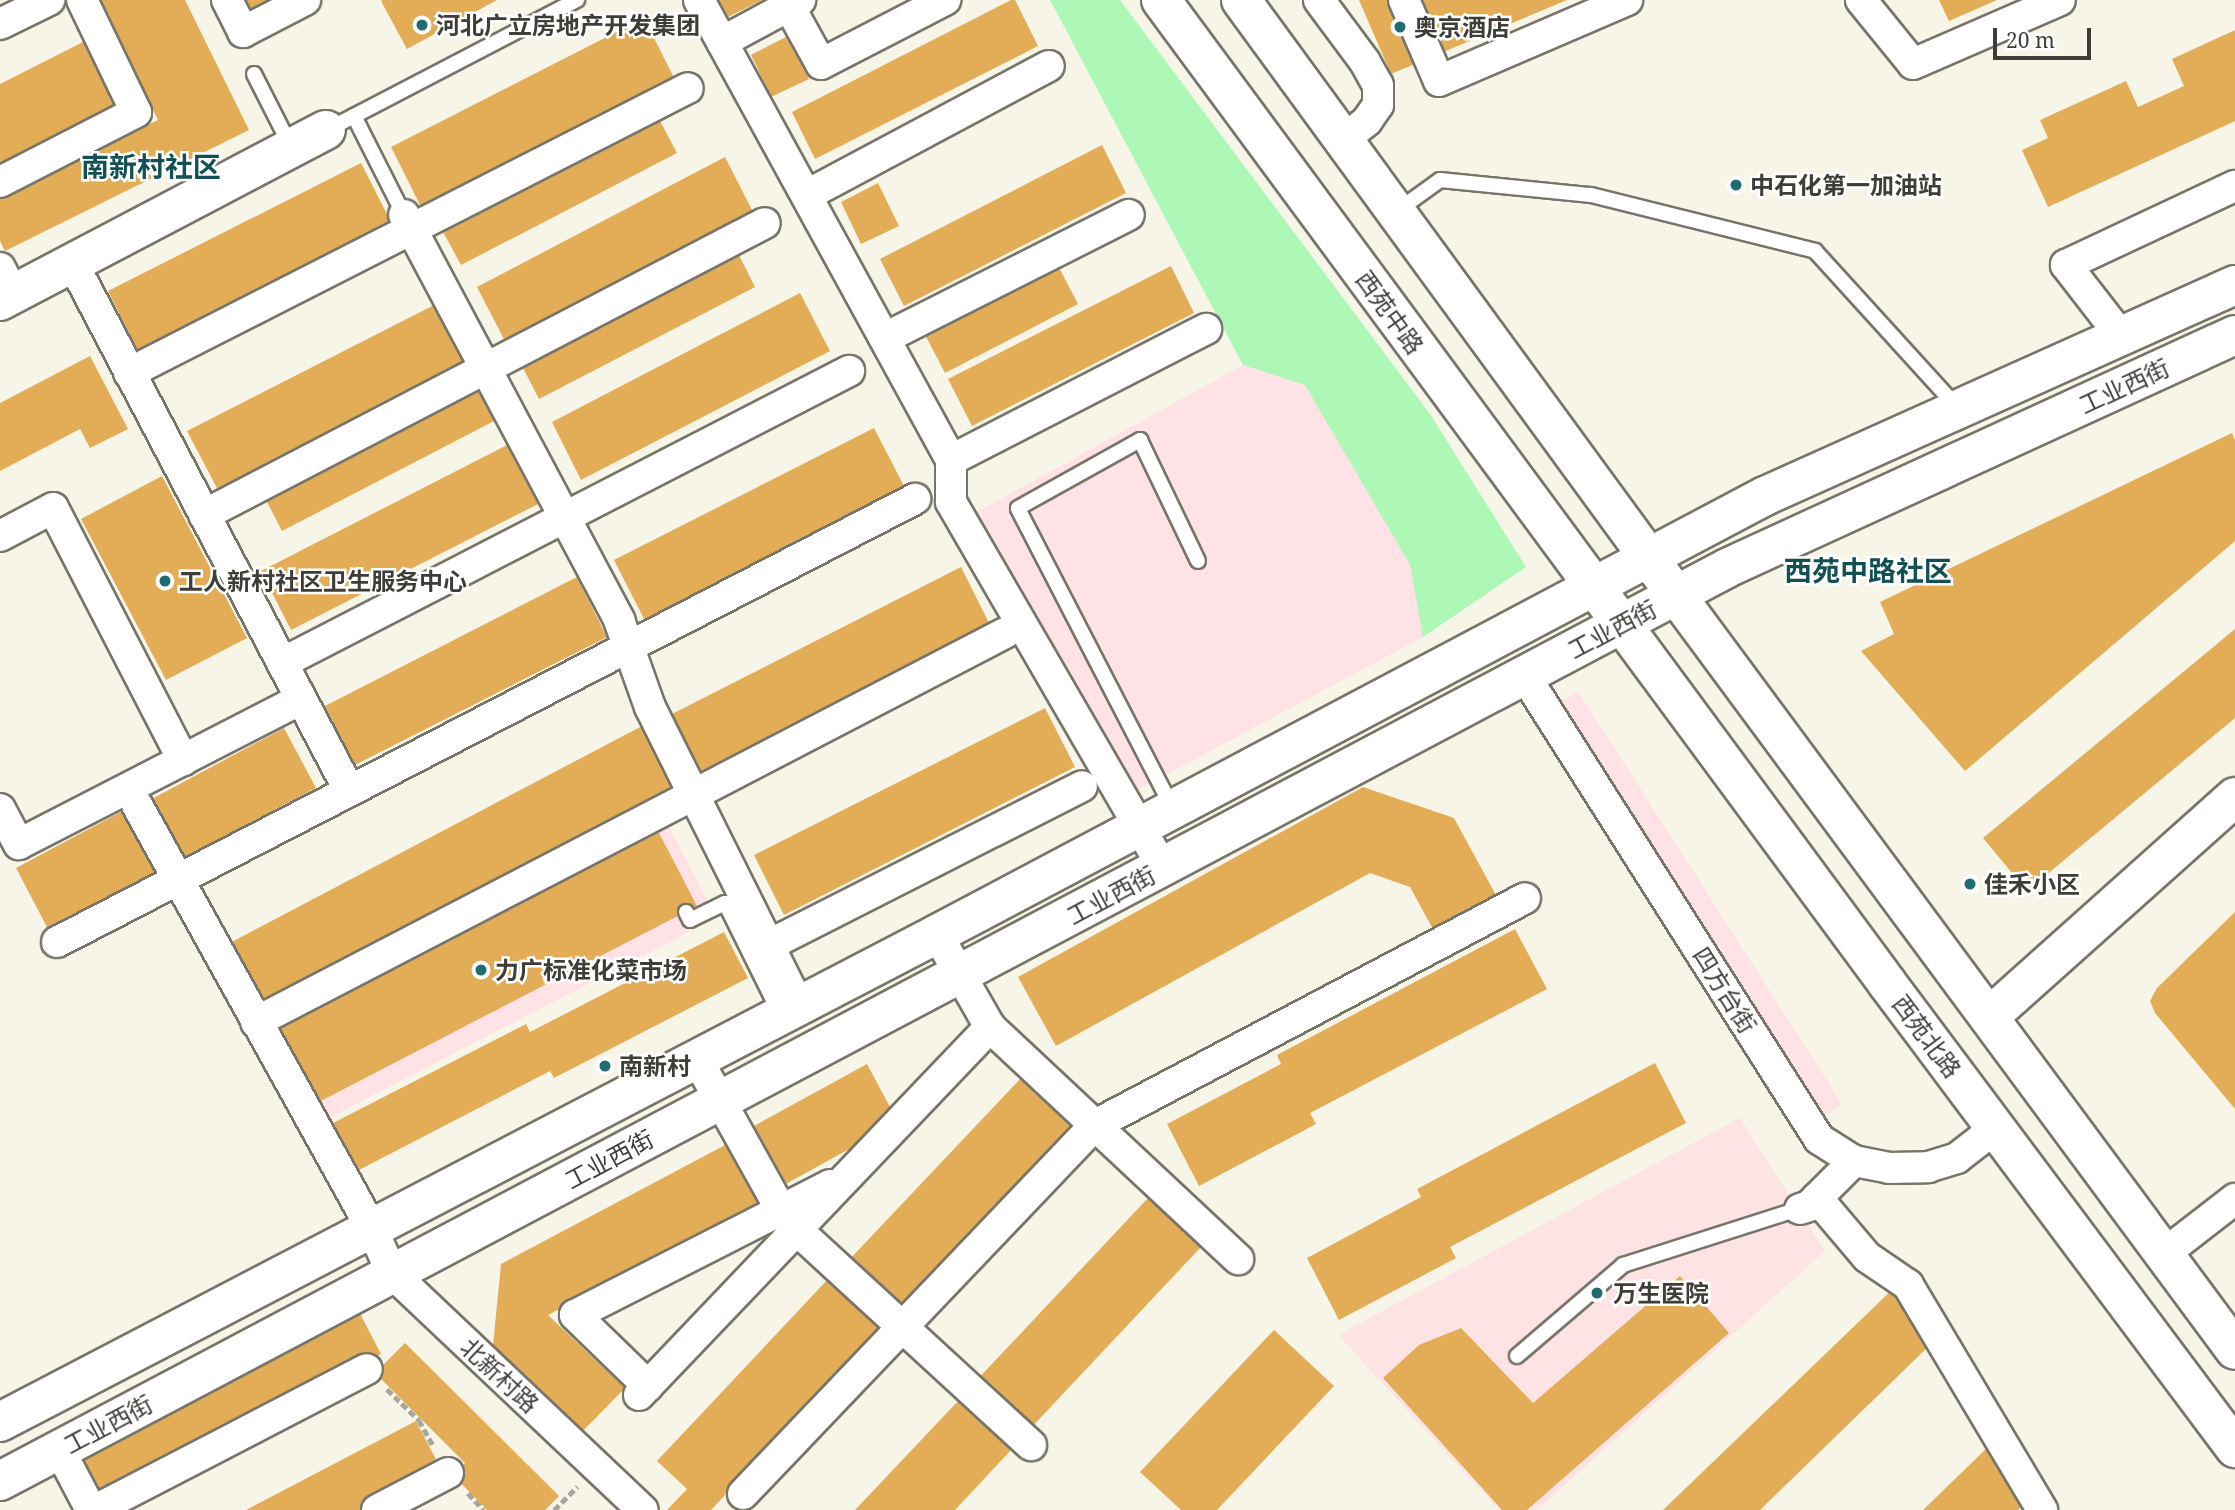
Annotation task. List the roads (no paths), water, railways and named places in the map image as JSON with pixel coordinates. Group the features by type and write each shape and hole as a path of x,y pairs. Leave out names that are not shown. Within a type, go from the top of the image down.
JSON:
{"main road":[{"name":"西苑中路","path":"1161,0 1621,624"},
{"path":"1241,0 1676,595 2235,1350"},
{"path":"4,288 72,262 340,123"},
{"name":"工业西街","path":"0,1422 937,934 1649,555 1765,496 2235,285"},
{"name":"工业西街","path":"0,1481 1727,568 2235,335"},
{"name":"西苑北路","path":"1621,624 2235,1448"},
{"path":"1989,1017 2235,797"}],"street":[{"path":"0,24 49,0"},
{"path":"0,182 136,112 82,0"},
{"path":"227,0 243,32 305,0"},
{"path":"699,0 951,460 951,502 1163,867"},
{"path":"722,42 795,3 821,64 945,0"},
{"path":"1319,0 1378,85 1378,105 1367,121 1344,139"},
{"path":"1404,0 1439,81 1627,0"},
{"path":"1861,0 1913,64 2060,0"},
{"path":"807,195 1049,66"},
{"path":"129,373 408,222 688,88"},
{"path":"2121,336 2066,265 2235,186"},
{"path":"885,338 1129,215"},
{"path":"408,222 619,621 650,707 768,946 790,1011"},
{"path":"196,520 765,223"},
{"path":"72,262 129,373 196,520 282,663 349,790"},
{"path":"951,460 1206,329"},
{"path":"282,663 849,371"},
{"path":"57,942 915,499"},
{"path":"0,536 53,508 183,760"},
{"path":"256,1022 692,793 1005,633"},
{"name":"四方台街","path":"1525,676 1819,1139 1854,1161 1889,1168 1939,1165 1957,1158 1997,1128"},
{"path":"0,809 19,844 301,699"},
{"path":"768,946 1082,786"},
{"name":"北新村路","path":"137,805 256,1022 291,1072 392,1273 643,1510"},
{"path":"743,1494 1095,1125 1525,898"},
{"path":"937,934 990,1027 1238,1259"},
{"path":"789,1220 575,1315 644,1391 789,1220 849,1175 990,1027"},
{"path":"697,1059 789,1220 901,1328 1031,1445"},
{"path":"1854,1161 1808,1203 1867,1257 1908,1285 2042,1510"},
{"path":"2164,1254 2235,1199"},
{"path":"60,1449 93,1510 367,1369"},
{"path":"377,1510 448,1473"}],"lane":[{"path":"408,222 340,123 577,0"},
{"path":"254,74 292,148"},
{"path":"1397,211 1440,180 1591,195 1815,251 1958,408"},
{"path":"1173,808 1018,508 1140,440 1198,561"},
{"path":"686,912 690,920 725,903 790,1011"},
{"path":"1517,1356 1623,1265 1808,1203"}],"place":[{"name":"河北广立房地产开发集团","path":"422,25"},
{"name":"奥京酒店","path":"1400,27"},
{"name":"中石化第一加油站","path":"1736,185"},
{"name":"工人新村社区卫生服务中心","path":"165,581"},
{"name":"佳禾小区","path":"1970,884"},
{"name":"力广标准化菜市场","path":"481,970"},
{"name":"南新村","path":"605,1066"},
{"name":"万生医院","path":"1597,1293"}],"district":[{"name":"南新村社区","path":"151,166"},
{"name":"西苑中路社区","path":"1868,570"}]}
